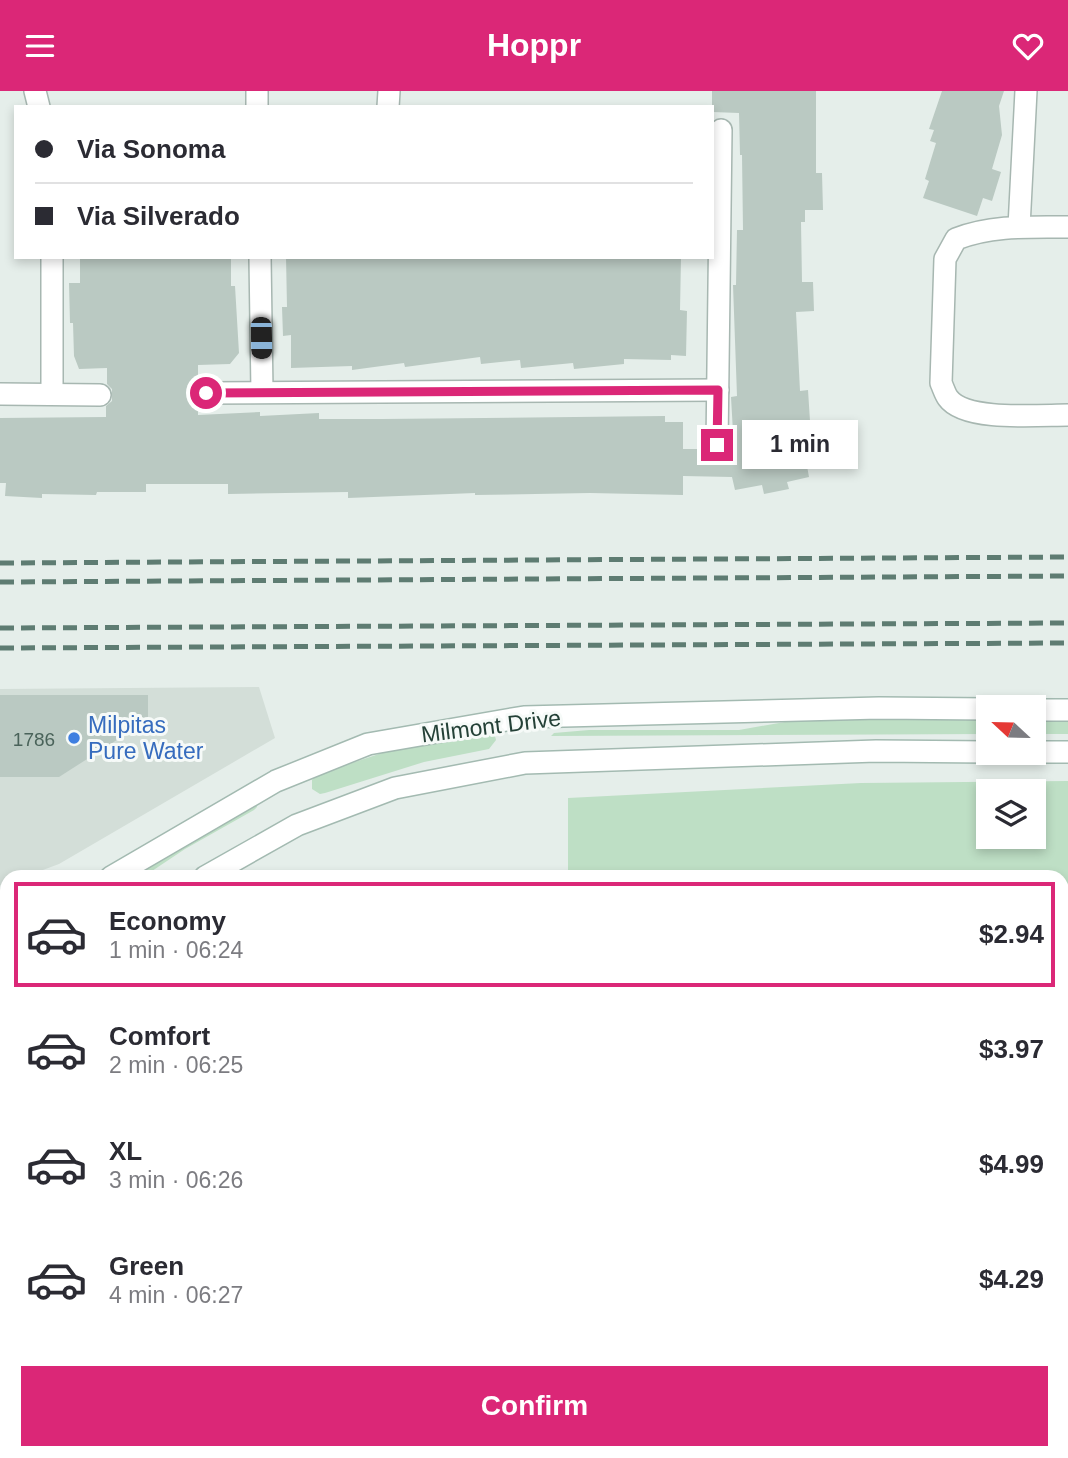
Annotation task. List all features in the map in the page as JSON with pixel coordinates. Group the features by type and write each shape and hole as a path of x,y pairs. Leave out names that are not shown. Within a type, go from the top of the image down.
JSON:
{"street":[{"path":"1019,227 1026,91"},
{"path":"717,445 716,173 721,130"},
{"path":"1068,227 1019,227 975,231 956,239 945,259 941,383 948,400 968,410 988,415 1068,415"},
{"path":"52,259 52,393"},
{"path":"260,259 262,392"},
{"path":"206,393 718,390"},
{"path":"0,394 100,395"},
{"name":"Milmont Drive","path":"123,870 276,781 368,744 524,717 879,708 976,709"},
{"path":"1046,710 1068,710"},
{"name":"Milmont Drive","path":"217,870 297,825 396,788 525,763 876,751 976,752"},
{"path":"1046,752 1068,752"}],"shaded area":[{"path":"259,687 275,738 59,864 43,870 0,870 0,689"}],"green space":[{"path":"976,714 976,734 551,736 554,733 589,730 739,730 796,720"},
{"path":"1046,714 1068,714 1068,734 1046,734"},
{"path":"494,732 496,740 489,749 424,762 325,793 320,794 312,789 312,780 316,775 388,751"},
{"path":"1046,781 1068,781 1068,870 568,870 568,798 861,783 976,782 976,849 1046,849"},
{"path":"257,803 254,810 154,870 143,870"}],"building":[{"path":"712,91 816,91 816,173 822,173 823,210 805,210 805,222 801,222 802,282 813,282 814,311 796,312 800,391 808,390 810,421 799,422 809,477 787,482 789,489 764,494 762,485 735,490 732,477 683,476 683,495 475,493 348,498 348,492 228,494 228,484 146,484 146,492 42,494 42,498 5,496 6,483 0,483 0,418 106,417 106,406 112,401 112,389 107,384 107,368 79,369 74,356 69,283 80,283 80,259 231,259 231,286 235,286 239,353 230,364 198,365 198,383 193,392 198,403 198,415 319,413 319,419 665,416 665,422 683,422 683,449 705,449 711,457 724,456 729,450 734,450 731,397 737,396 733,285 736,285 737,230 743,230 742,155 739,113 714,112"},
{"path":"942,91 1004,91 999,106 1002,135 992,169 1001,172 992,201 983,198 977,216 923,198 929,181 925,179 936,143 930,141 934,130 929,129"},
{"path":"286,259 681,259 680,310 687,311 686,356 671,355 671,360 624,359 624,364 574,369 573,363 521,368 520,360 481,364 480,357 405,367 404,363 352,370 352,366 291,368 291,335 283,336 282,307 287,307"},
{"path":"0,695 148,695 148,720 59,777 0,777"}],"railway":[{"path":"0,563 1068,557"},
{"path":"0,582 1068,576"},
{"path":"0,628 1068,623"},
{"path":"0,648 1068,643"}],"place":[{"name":"Milpitas Pure Water","path":"74,738"}],"route":[{"path":"206,393 718,390 717,445"}]}
